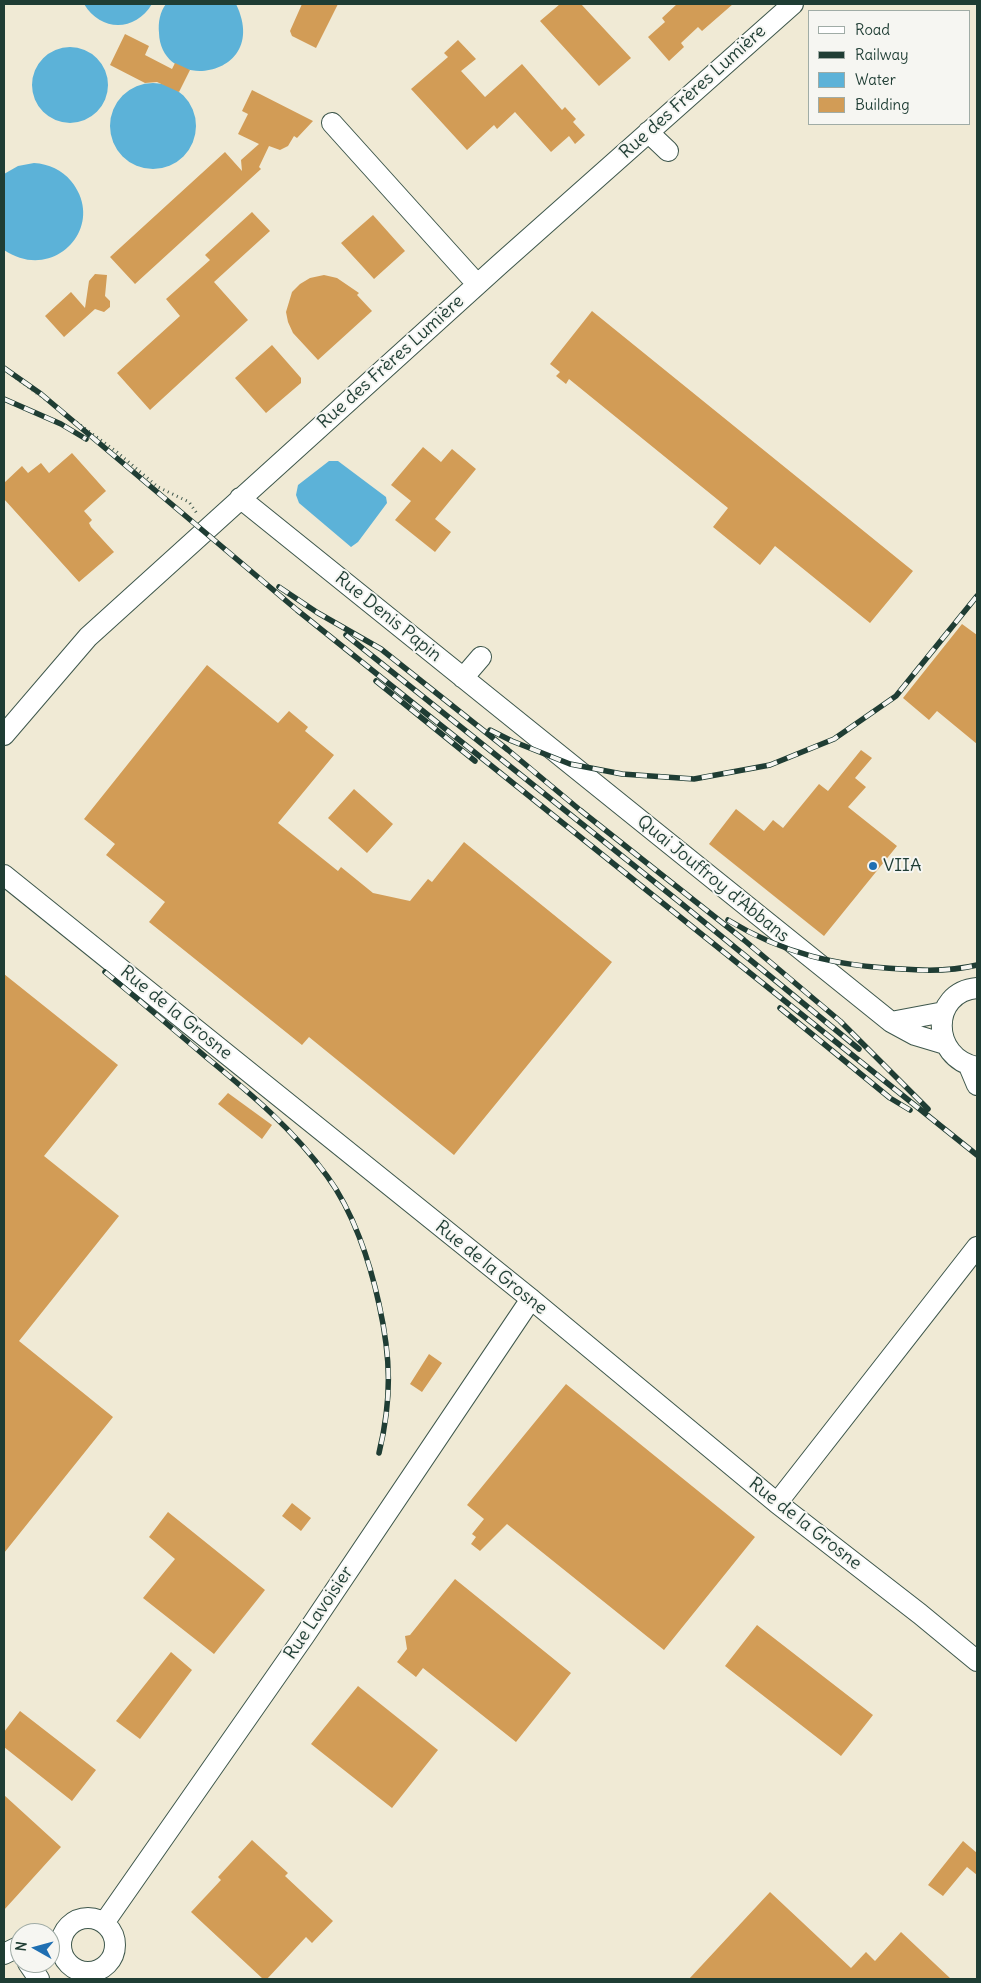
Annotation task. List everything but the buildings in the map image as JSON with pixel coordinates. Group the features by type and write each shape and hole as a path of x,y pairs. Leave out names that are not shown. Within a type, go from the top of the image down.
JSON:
{"street":[{"name":"Rue des Frères Lumière","path":"4,735 88,637 478,284 792,4"},
{"path":"332,123 478,284"},
{"path":"648,132 668,151"},
{"name":"Rue Denis Papin","path":"240,498 536,736"},
{"path":"463,678 481,656"},
{"name":"Quai Jouffroy d'Abbans","path":"536,736 891,1022 915,1035 945,1044"},
{"name":"Rue de la Grosne","path":"4,875 531,1300 777,1503 920,1614 977,1661"},
{"path":"977,988 960,993 950,1002 944,1012 941,1023 945,1044 955,1057 973,1066 977,1085"},
{"path":"891,1022 944,1012"},
{"path":"777,1503 977,1247"},
{"name":"Rue Lavoisier","path":"104,1923 305,1635 531,1300"},
{"path":"60,1930 72,1922 88,1917 104,1923 114,1938 112,1956 102,1974 82,1971 63,1965 60,1939"}],"path":[{"path":"4,369 117,452 158,488 189,502 207,530"}],"water":[{"path":"84,4 152,4 137,20 118,25 99,20"},
{"path":"166,4 236,4 243,29 239,48 228,62 212,70 194,71 177,65 164,53 159,33 160,17"},
{"path":"70,47 84,50 97,58 105,71 108,85 105,99 97,112 84,120 70,123 56,120 43,112 35,99 32,85 35,71 43,58 56,50"},
{"path":"153,83 177,90 189,102 196,126 189,150 177,162 153,169 129,162 117,150 110,126 117,102 129,90"},
{"path":"34,163 55,168 71,181 81,198 83,216 79,232 70,245 57,255 41,260 23,259 4,250 4,174 18,166"},
{"path":"329,461 338,461 386,497 387,503 358,542 351,547 299,503 296,495 298,485"}],"railway":[{"path":"4,368 41,394 297,610 977,1155"},
{"path":"4,399 61,424 86,439"},
{"path":"279,587 318,613 381,649 508,750 580,810 744,940 840,1021 928,1109"},
{"path":"490,730 512,741 570,764 622,774 694,779 770,765 834,739 896,696 977,596"},
{"path":"346,635 682,904 859,1049"},
{"path":"376,681 475,761"},
{"path":"728,920 749,932 791,950 855,965 921,970 977,965"},
{"path":"105,972 270,1112 314,1159 345,1205 365,1254 375,1288 386,1342 388,1396 379,1453"},
{"path":"780,1008 890,1098 910,1110"}],"place":[{"name":"VIIA","path":"873,866"}]}
